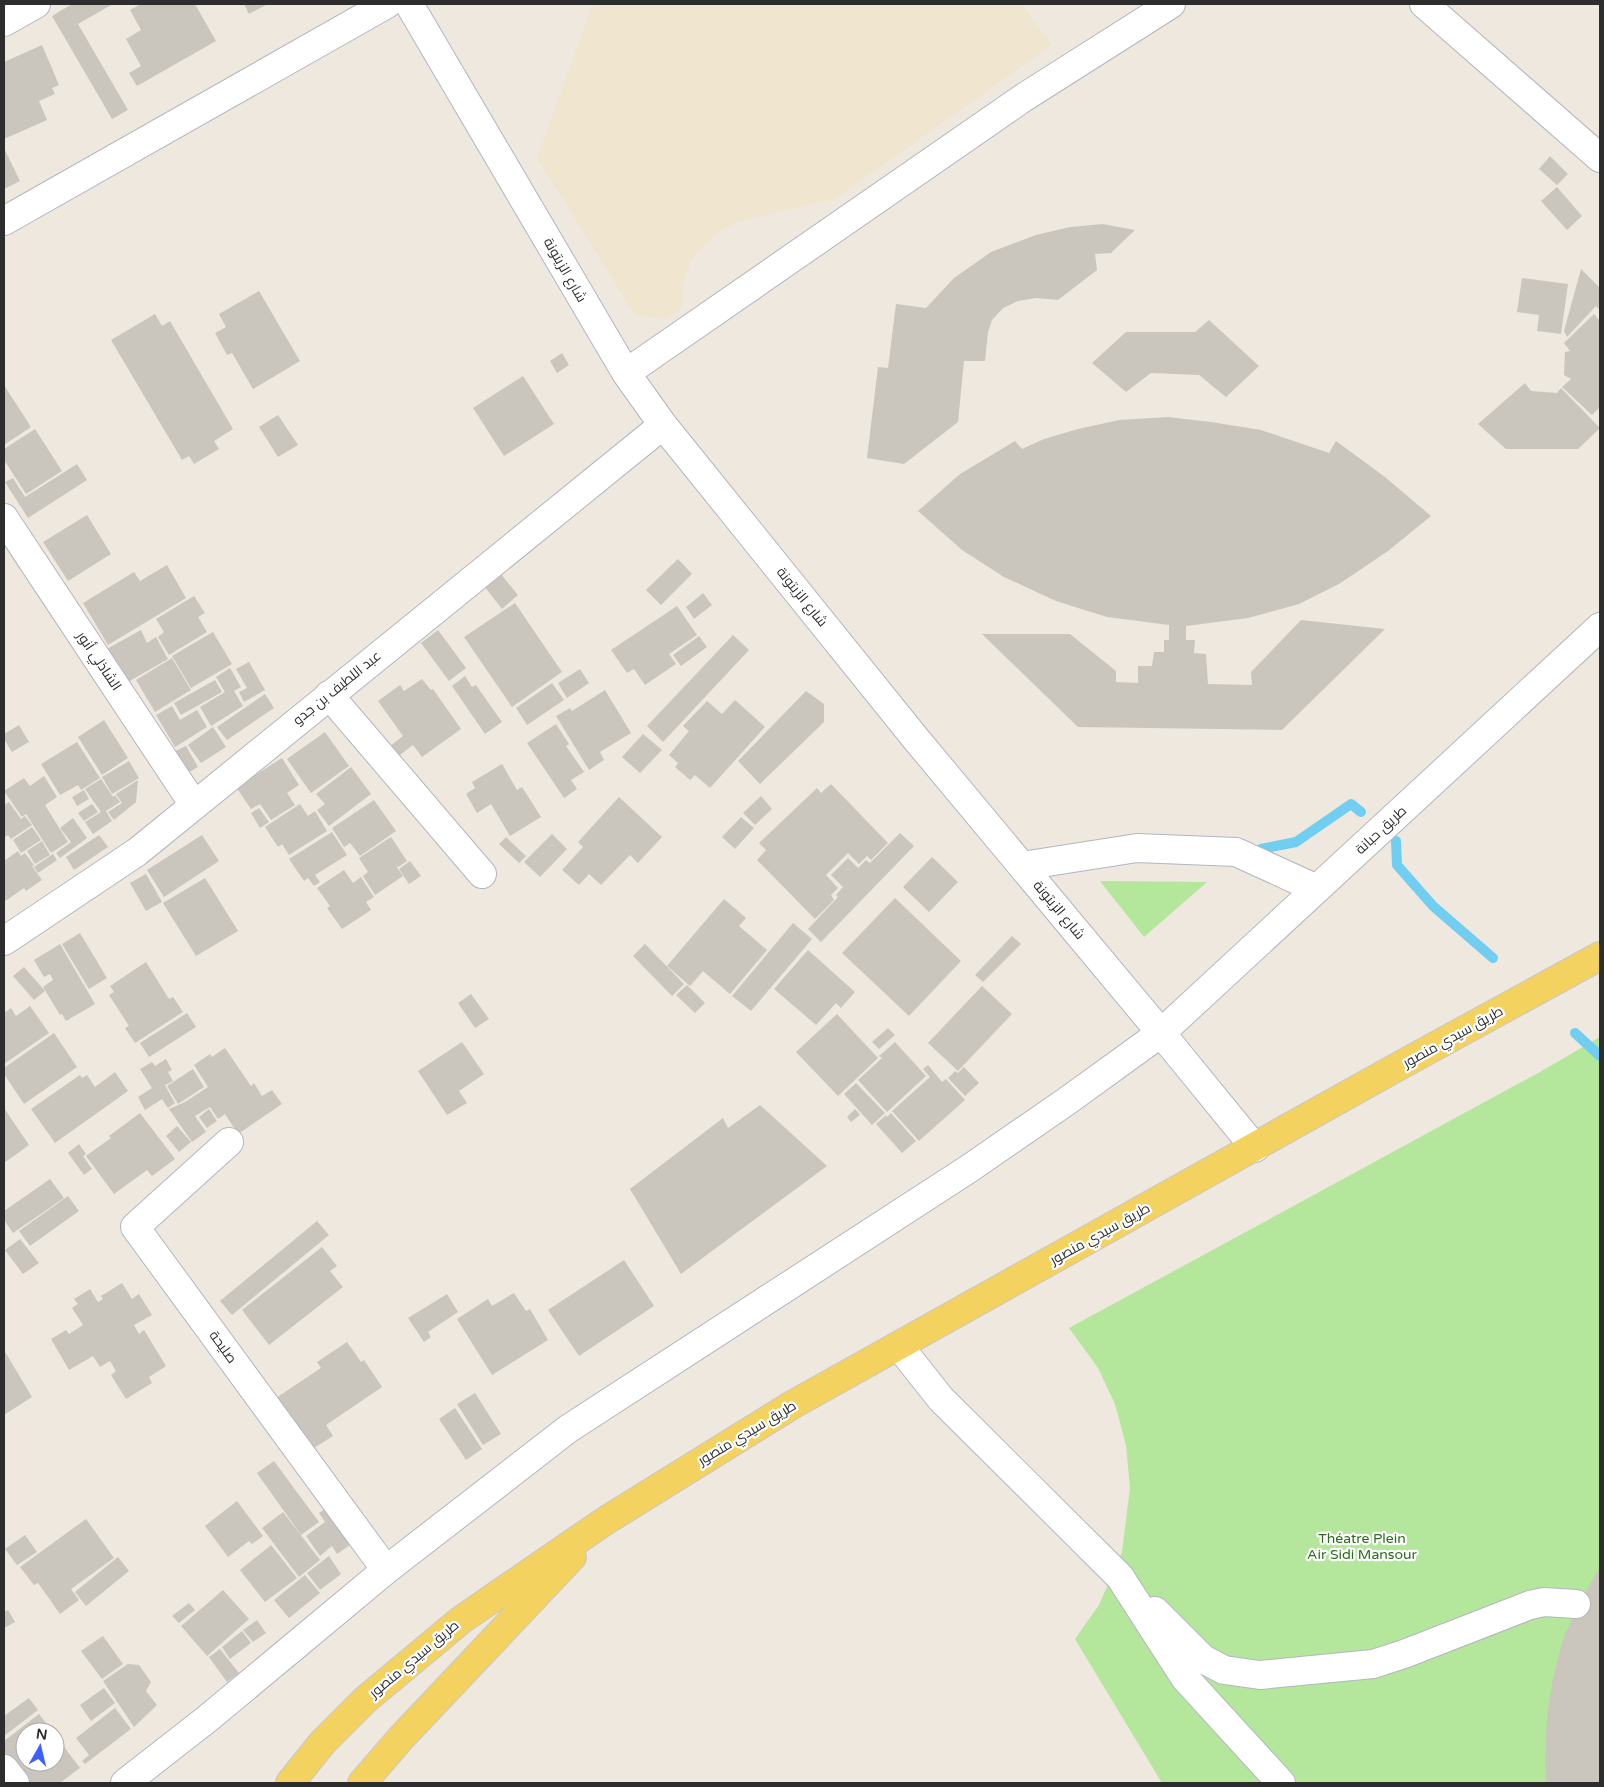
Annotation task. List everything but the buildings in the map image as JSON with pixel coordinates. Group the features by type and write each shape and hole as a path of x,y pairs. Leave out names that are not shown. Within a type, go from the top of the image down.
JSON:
{"main road":[{"name":"طريق سيدي منصور","path":"290,1783 323,1742 365,1700 461,1620 605,1521 792,1405 1600,956"},
{"name":"طريق سيدي منصور","path":"362,1783 401,1738 605,1521"}],"street":[{"path":"4,22 36,4"},
{"path":"4,221 387,4"},
{"name":"شارع الزيتونة","path":"409,4 626,373 663,425 916,739 1255,1148"},
{"path":"626,373 1023,98 1171,4"},
{"path":"1424,4 1600,156"},
{"name":"عبد اللطيف بن جدو","path":"4,941 137,852 663,425"},
{"name":"الشاذلي أنور","path":"8,532 194,805"},
{"name":"طريق حبانة","path":"125,1783 207,1719 386,1570 568,1429 970,1168 1161,1033 1600,627"},
{"path":"329,695 482,874"},
{"path":"1022,866 1137,848 1236,852 1317,890"},
{"name":"صليحة","path":"229,1142 135,1227 386,1570"},
{"path":"899,1346 941,1399 1203,1658 1224,1670 1260,1675 1373,1664 1404,1654 1530,1605 1544,1602 1576,1604"},
{"path":"1120,1577 1185,1678 1281,1783"},
{"path":"4,1769 15,1783"}],"shaded area":[{"path":"598,4 1022,4 1052,45 835,199 737,222 720,231 692,259 684,281 682,308 666,319 635,315 537,158 591,8"}],"green space":[{"path":"1100,881 1207,882 1144,937"},
{"name":"Théatre Plein Air Sidi Mansour","path":"1600,1037 1600,1783 1162,1783 1075,1639 1099,1605 1122,1552 1130,1488 1126,1445 1115,1404 1098,1368 1069,1328 1540,1072"}],"waterway":[{"path":"1261,849 1296,842 1351,804 1361,812"},
{"path":"1396,841 1397,865 1433,906 1493,958"},
{"path":"1575,1033 1600,1056"}]}
